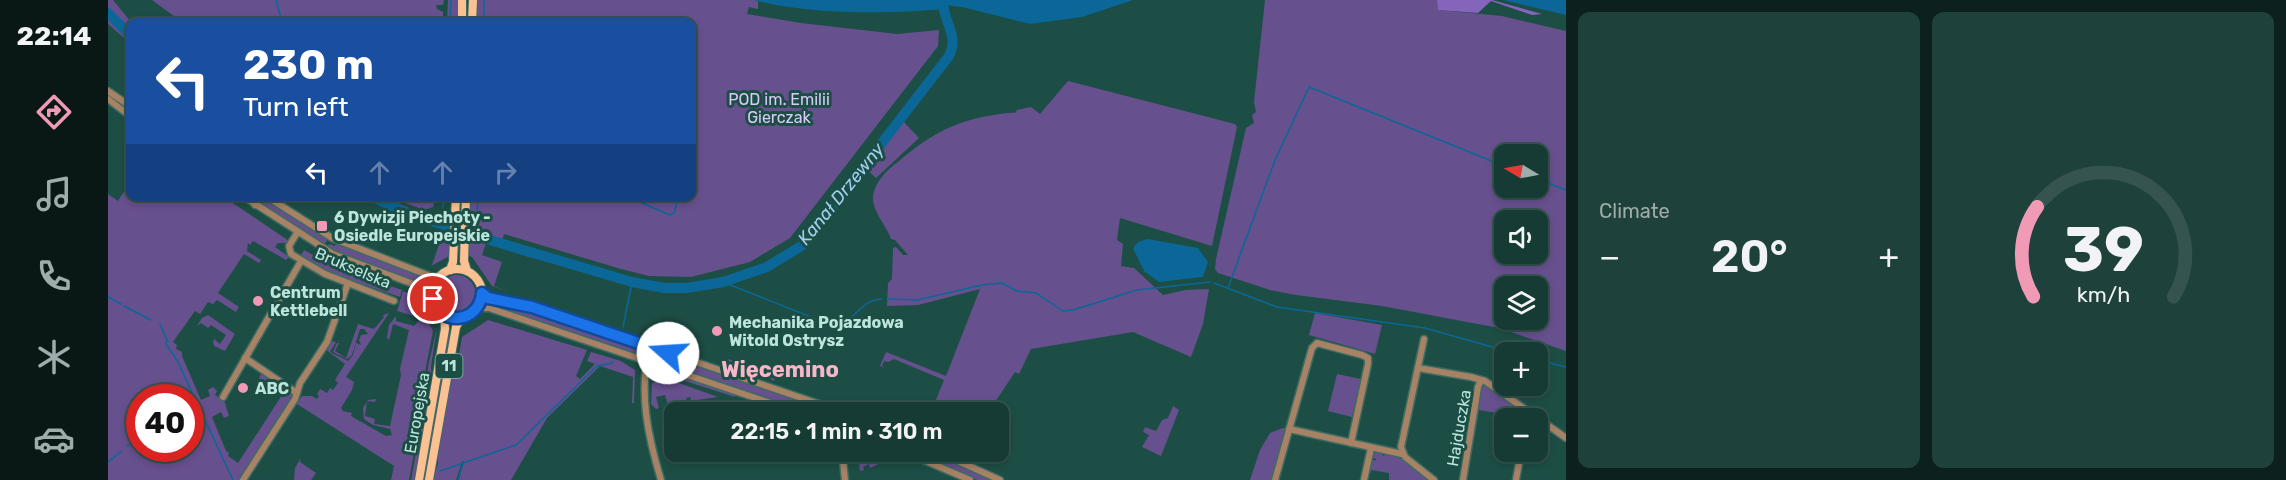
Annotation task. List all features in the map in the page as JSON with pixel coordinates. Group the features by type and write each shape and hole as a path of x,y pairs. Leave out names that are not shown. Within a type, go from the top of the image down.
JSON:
{"main road":[{"path":"462,0 462,18"},
{"path":"472,18 473,0"},
{"path":"450,270 453,262 456,201"},
{"path":"466,201 464,261 467,271"},
{"path":"432,291 439,277 450,270 467,271 476,278 482,293 477,308 468,316 460,318 444,315"},
{"name":"11","path":"432,291 435,305 444,315"},
{"name":"Europejska","path":"418,480 445,332 444,315"},
{"name":"Europejska","path":"429,480 456,328 460,318"}],"street":[{"path":"108,91 126,103"},
{"path":"108,99 126,113"},
{"path":"250,201 297,233 341,258 432,291"},
{"path":"255,205 259,201"},
{"path":"271,201 332,238 429,276 439,277"},
{"name":"Brukselska","path":"297,233 290,246 291,255 348,283 394,301"},
{"path":"223,397 301,261"},
{"path":"243,480 295,399 300,383 327,342 348,283"},
{"path":"482,293 488,298 532,307 818,402"},
{"path":"477,308 489,308 767,402"},
{"path":"1402,454 1401,443 1424,339"},
{"path":"1275,480 1315,344 1320,342 1368,358 1351,443"},
{"path":"650,347 646,361 645,406 661,480"},
{"path":"245,358 297,393"},
{"path":"1418,368 1482,380 1519,408"},
{"name":"Hajduczka","path":"1463,480 1478,387 1482,380"},
{"path":"1548,427 1566,438"},
{"path":"1289,429 1402,454 1434,480"},
{"path":"1364,480 1371,448"},
{"path":"843,462 846,480"},
{"path":"928,462 970,480"},
{"path":"960,462 1000,480"},
{"path":"1516,480 1519,462"}],"green space":[{"path":"108,0 113,0 128,18 126,40 108,24"},
{"path":"152,0 444,0 443,5 436,5 437,9 443,12 443,18 177,18"},
{"path":"448,0 459,0 459,18 447,18"},
{"name":"POD im. Emilii Gierczak","path":"476,0 754,0 758,1 758,9 749,7 747,14 897,34 939,30 938,46 790,238 750,262 691,277 649,276 504,234 502,241 469,231 470,214 472,213 469,213 469,201 696,201 696,18 475,18"},
{"path":"1265,0 1437,0 1439,10 1502,16 1566,31 1566,351 1548,345 1548,342 1540,342 1505,330 1548,330 1548,276 1494,276 1494,327 1382,306 1270,290 1218,273 1215,269 1216,259 1246,128 1254,123 1252,115 1256,112 1254,102"},
{"path":"1068,81 1235,124 1237,127 1212,246 1120,218 1117,240 1123,244 1121,266 1134,268 1163,295 1186,290 1209,289 1203,324 1191,357 1133,332 1031,349 1019,374 1015,372 995,402 935,402 944,380 894,359 884,361 882,366 885,368 880,366 886,352 946,376 980,289 918,305 887,306 888,283 892,279 893,248 896,247 903,255 908,255 895,240 891,239 874,204 874,192 882,177 894,165 940,132 963,122 1015,113 1017,110 1031,107 1040,114"},
{"path":"902,120 919,138 876,178 866,169"},
{"path":"126,188 126,201 230,201 289,241 278,243 275,247 289,257 286,260 253,241 250,245 248,243 247,251 261,260 259,263 244,254 218,293 239,307 236,312 217,300 213,304 208,302 200,314 195,311 173,342 177,345 176,349 182,352 194,384 126,384 126,462 204,462 204,399 210,396 208,390 213,387 217,391 215,395 224,400 229,416 224,418 221,412 212,417 226,451 229,453 228,456 238,463 282,395 259,379 261,373 292,394 292,399 239,480 108,480 108,194 118,201"},
{"path":"264,201 270,201 334,241 333,243 327,240 324,246 262,205"},
{"path":"371,201 394,201 422,213 451,217 451,223 444,221 441,228"},
{"path":"400,201 435,201 433,207 424,210"},
{"path":"444,230 450,232 451,255 432,265"},
{"path":"469,236 533,254 532,258 486,243 482,255 502,262 494,286 507,291 492,286 472,257 467,255"},
{"path":"337,242 423,275 420,282 327,248 329,244 335,246"},
{"path":"304,250 335,267 402,290 400,297 333,274 296,254 302,254"},
{"path":"454,275 468,279 476,292 472,305 460,312 452,312 441,304 458,298 458,296 444,300 438,298 441,283"},
{"path":"403,291 416,297 433,331 426,367 424,399 409,480 391,480 394,466 297,404 302,396 312,396 317,399 320,389 327,393 330,388 333,390 338,383 335,380 345,364 325,349 330,341 336,342 330,352 348,361 353,355 356,343 361,345 359,340 361,335 368,334 364,329 360,329 352,355 347,359 333,352 337,343 339,343 335,351 346,358 358,324 374,329 384,317 383,315 389,313 346,377 354,382 341,408 386,436 392,435 390,429 373,425 364,419 363,408 367,402 365,416 375,419 374,424 390,426 409,330 393,324 389,340 387,338 389,325 396,316 396,321 414,326 421,318 397,311"},
{"path":"495,303 548,315 641,347 644,352 639,356 494,306"},
{"path":"1315,313 1382,325 1375,354 1309,335"},
{"path":"208,315 235,334 225,351 214,346 213,342 214,339 220,344 226,335 211,325 208,328 201,323 197,326 202,318"},
{"path":"488,320 587,350 576,376 580,379 595,364 587,361 591,352 621,361 635,370 634,403 632,403 633,377 600,366 547,418 511,480 459,480 464,461 456,480 432,480 438,464 438,446 448,388 455,366 457,366 462,337"},
{"path":"437,327 431,367 432,385 415,480 411,480 426,399 428,367"},
{"path":"448,332 452,333 426,480 422,480"},
{"path":"668,357 804,402 777,402 665,364"},
{"path":"728,359 776,376 774,381 759,373 758,375 728,366"},
{"path":"663,371 734,394 735,397 663,374"},
{"path":"1337,374 1361,379 1352,417 1328,411"},
{"path":"662,377 718,397 690,401 691,397 686,398 688,402 667,402 665,395 656,397 659,408 656,409 651,404 652,383"},
{"path":"1483,385 1485,385 1494,391 1494,396 1501,396 1519,408 1494,408 1494,412 1479,410 1473,444 1471,444"},
{"path":"1173,406 1179,410 1161,456 1142,447 1149,435 1143,432 1145,427 1156,431 1162,420 1168,418"},
{"path":"1283,428 1287,429 1272,480 1250,480 1260,450 1270,433"},
{"path":"1376,451 1382,453 1383,456 1387,454 1399,457 1430,480 1389,480 1389,473 1371,470 1370,474 1367,473 1370,461 1377,460 1371,456"},
{"path":"301,458 300,462 316,473 311,480 294,480 295,468"},
{"path":"859,462 883,462 870,468 869,464 860,471"},
{"path":"936,462 953,462 993,480 977,480"}],"shaded area":[{"path":"1437,0 1492,0 1542,14 1532,15 1491,1 1478,13 1438,10"}],"water":[{"path":"754,0 1133,0 1082,17 1030,24 945,5 943,9 921,11 848,12 799,8"},
{"path":"1503,0 1566,0 1566,15"},
{"path":"1148,239 1198,248 1208,262 1203,277 1159,282 1144,271 1133,248 1138,242"}],"waterway":[{"path":"276,0 281,18"},
{"path":"450,18 451,0"},
{"path":"484,0 484,18"},
{"name":"Kanał Drzewny","path":"469,234 632,282 664,288 687,288 723,282 767,267 803,245 949,56 953,41 943,8 943,0"},
{"name":"Kanał Drzewny","path":"108,13 126,31"},
{"path":"1228,288 1275,160 1309,87 1494,162"},
{"path":"1548,183 1566,190"},
{"name":"Kanał Drzewny","path":"381,201 406,213 450,227"},
{"path":"443,207 444,201"},
{"path":"477,218 478,201"},
{"path":"638,201 670,215 674,213 678,201"},
{"path":"623,327 632,282"},
{"path":"723,282 826,323 844,322 866,304 882,299"},
{"path":"887,299 918,300 982,285 1002,283 1017,291 1036,293 1063,311 1137,290 1210,282"},
{"path":"1214,283 1277,307 1425,328 1494,347"},
{"path":"108,297 121,304"},
{"path":"124,306 151,320"},
{"path":"160,324 167,340 166,344 177,360 233,480"},
{"path":"440,471 516,445 597,366 613,361"},
{"path":"1548,362 1566,367"},
{"path":"108,462 122,451"},
{"path":"458,480 463,464"}],"place":[{"name":"6 Dywizji Piechoty - Osiedle Europejskie","path":"322,226"},
{"name":"Centrum Kettlebell","path":"258,301"},
{"name":"Mechanika Pojazdowa Witold Ostrysz","path":"717,331"},
{"name":"ABC","path":"243,388"}],"district":[{"name":"Więcemino","path":"780,369"}],"route":[{"path":"433,299 437,309 456,319 468,316 475,311 482,293 488,298 532,307 668,353"}]}
